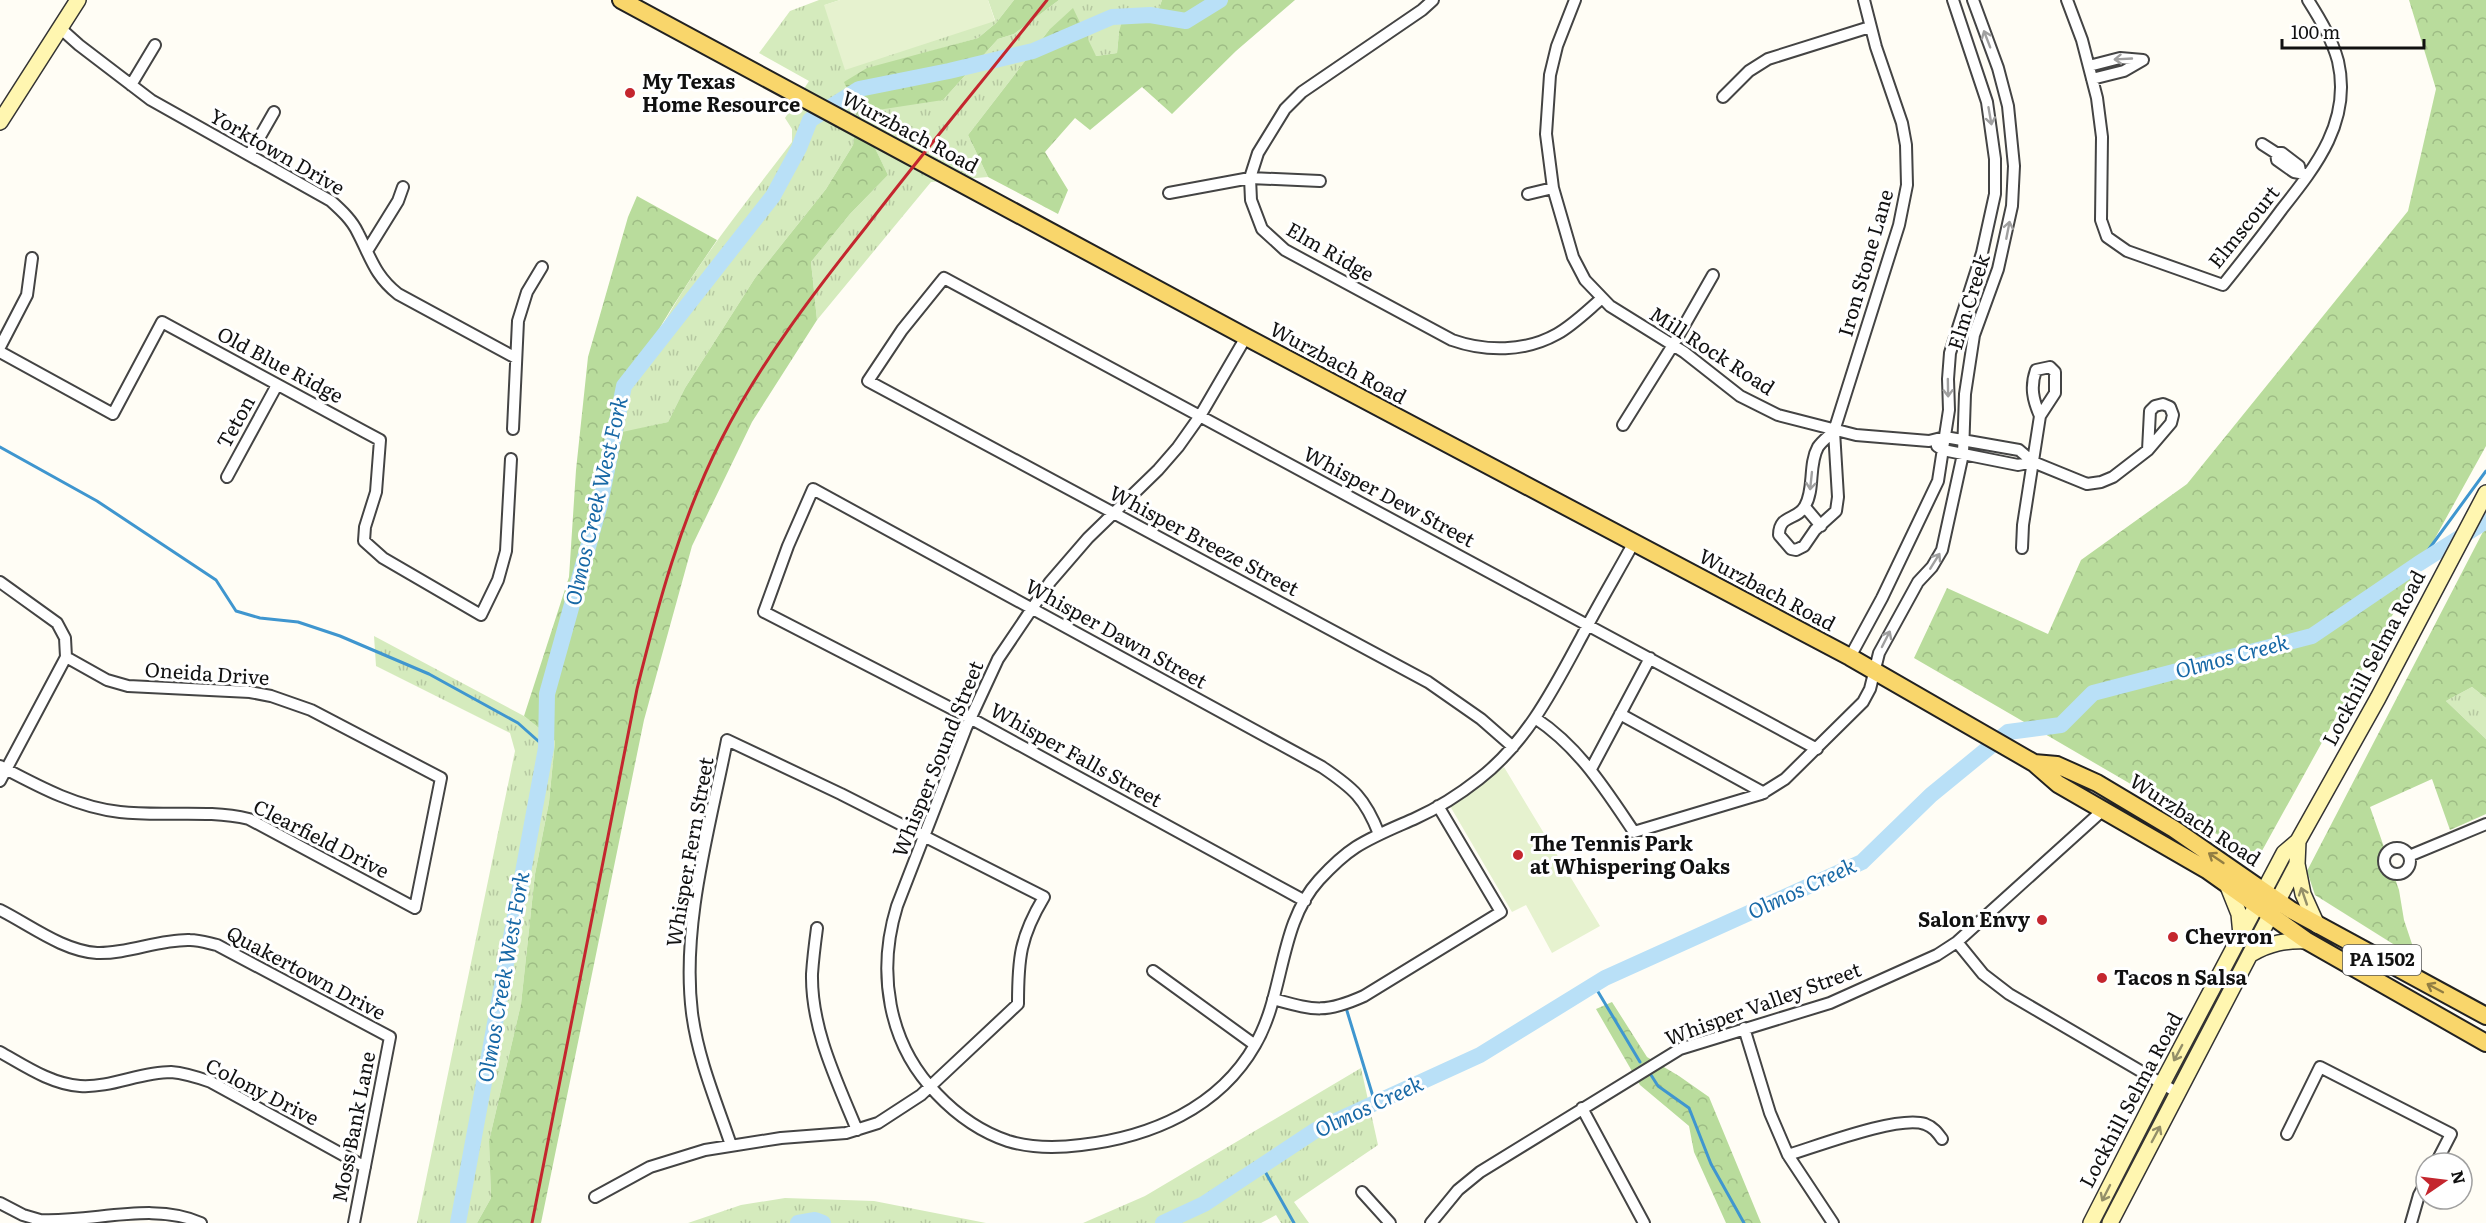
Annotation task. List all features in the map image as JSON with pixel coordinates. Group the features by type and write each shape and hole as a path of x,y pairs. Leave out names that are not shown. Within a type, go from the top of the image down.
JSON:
{"main road":[{"path":"0,122 78,0"},
{"name":"Wurzbach Road","path":"621,0 1632,544 1850,657 2034,763 2058,784 2102,811 2158,841 2227,884 2261,898"},
{"name":"Lockhill Selma Road","path":"2091,1223 2284,853 2298,841 2486,493"},
{"name":"Wurzbach Road","path":"2034,763 2057,765 2097,783 2164,823 2261,898"},
{"path":"2057,765 2074,784 2100,800 2102,811 2112,806 2148,826 2164,823"},
{"name":"Lockhill Selma Road","path":"2110,1223 2297,864 2298,841"},
{"path":"2297,864 2303,894 2317,925"},
{"path":"2227,884 2239,914 2241,936"},
{"name":"PA 1502","path":"2261,898 2307,941 2486,1043"},
{"name":"PA 1502","path":"2274,910 2317,925 2486,1016"},
{"path":"2252,954 2276,942 2307,941"},
{"path":"2195,1023 2210,1033"}],"street":[{"name":"Elm Ridge","path":"1433,0 1293,100 1278,119 1261,146 1250,178 1251,200 1262,229 1285,250 1463,344 1500,349 1524,346 1548,339 1575,322 1601,298"},
{"name":"Mill Rock Road","path":"1575,0 1557,46 1546,104 1546,134 1553,188 1573,257 1585,280 1601,298 1622,315 1673,345 1722,384 1759,406 1778,415 1834,431 1929,441 1945,437 1995,444 2019,450 2033,462 2088,484 2113,477 2148,450"},
{"name":"Iron Stone Lane","path":"1834,431 1899,225 1907,185 1906,145 1902,123 1870,27 1864,0"},
{"name":"Elm Creek","path":"1850,657 1876,610 1938,481 1949,410 1947,380 1950,352 1982,253 1995,194 1995,159 1988,102 1953,0"},
{"name":"Elm Creek","path":"1590,769 1634,832 1764,793 1785,779 1863,702 1875,672 1879,653 1895,621 1918,582 1932,567 1942,550 1963,454 1968,366 1974,335 2006,240 2012,206 2014,166 2008,106 1998,68 1973,0"},
{"name":"Elmscourt","path":"2067,0 2082,40 2097,98 2102,137 2101,220 2107,237 2127,251 2223,285 2333,133 2341,96 2340,75 2334,51 2308,0"},
{"path":"1723,97 1749,71 1768,59 1870,27"},
{"name":"Yorktown Drive","path":"60,28 131,85 167,109 331,201 341,209 357,230 378,274 399,294 516,358"},
{"path":"131,85 155,45"},
{"path":"2089,66 2120,58 2144,60 2124,71 2092,79"},
{"path":"250,154 273,112"},
{"path":"2262,144 2276,153 2277,160 2294,172 2304,174"},
{"path":"1169,194 1250,178 1320,181"},
{"path":"367,251 398,201 403,187"},
{"path":"1528,194 1553,188"},
{"path":"0,347 27,295 32,258"},
{"path":"513,429 521,306 542,267"},
{"path":"1623,425 1713,275"},
{"name":"Whisper Breeze Street","path":"944,278 902,330 868,381 1428,682 1472,712 1513,747"},
{"name":"Whisper Dew Street","path":"944,278 1817,749"},
{"name":"Old Blue Ridge","path":"0,352 113,414 162,322 380,440 376,492 365,527 364,541 383,558 481,615 498,580 506,551 511,459"},
{"name":"Whisper Sound Street","path":"1246,337 1200,416 1158,470 1113,513 1050,582 998,659 970,718 897,906 891,926 886,964 888,992 894,1020 909,1055 930,1086 954,1110 985,1131 1009,1141 1049,1147 1100,1143 1145,1132 1180,1117 1197,1107 1226,1082 1256,1045 1270,1013 1290,932 1315,885 1352,849 1438,806 1480,778 1513,747 1535,718 1632,544"},
{"name":"Teton","path":"227,477 277,385"},
{"path":"2022,548 2023,525 2040,416"},
{"path":"1834,431 1838,497 1836,511 1804,546 1796,550 1791,549 1779,535 1781,523 1805,507 1818,446 1834,431"},
{"name":"Mill Rock Road","path":"1929,441 1943,450 2018,465 2033,462"},
{"path":"1992,459 1995,444"},
{"name":"Whisper Dawn Street","path":"764,612 788,546 813,489 1322,767 1357,792 1372,815 1379,834"},
{"path":"1805,507 1821,526"},
{"path":"0,582 57,623 64,638 66,657 3,767 0,781"},
{"path":"1876,610 1895,621"},
{"name":"Whisper Falls Street","path":"764,612 970,718 1305,901"},
{"name":"Oneida Drive","path":"66,657 95,674 128,686 250,692 292,702 312,710 441,778 415,908"},
{"path":"1535,718 1567,742 1590,769 1650,658"},
{"path":"1620,714 1764,793"},
{"name":"Whisper Fern Street","path":"731,1145 706,1079 692,1013 689,976 696,902 728,740 926,836"},
{"name":"Clearfield Drive","path":"3,767 56,794 102,809 140,813 231,815 249,819 415,908"},
{"path":"1273,999 1322,1010 1347,1004 1364,996 1501,912 1438,806"},
{"name":"Whisper Valley Street","path":"1431,1223 1458,1190 1480,1172 1680,1049 1830,1003 1937,955 1957,942 2102,811"},
{"path":"2409,856 2486,824"},
{"path":"595,1197 650,1167 670,1159 731,1145 781,1138 828,1136 857,1130 894,1114 930,1086 1018,1004 1018,968 1021,947 1028,924 1044,897 926,836"},
{"name":"Quakertown Drive","path":"0,910 77,950 113,953 181,940 199,940 217,945 390,1037"},
{"path":"817,928 812,976 819,1029 826,1055 857,1130"},
{"path":"1957,942 1983,974 2009,994 2178,1093"},
{"path":"1153,970 1256,1045"},
{"path":"1744,1028 1770,1113 1788,1155 1833,1223"},
{"name":"Moss Bank Lane","path":"354,1223 390,1037"},
{"name":"Colony Drive","path":"0,1052 46,1077 73,1085 98,1085 161,1073 191,1075 211,1082 365,1167"},
{"path":"2287,1134 2320,1068 2451,1134 2442,1151"},
{"path":"1582,1108 1644,1223"},
{"path":"1788,1155 1893,1124 1923,1124 1934,1129 1942,1139"},
{"path":"2121,1162 2137,1170"},
{"path":"1362,1192 1390,1223"},
{"path":"0,1203 23,1215 51,1222 159,1213 181,1215 201,1223"}],"green space":[{"path":"819,0 840,0 825,5 995,20 988,0 1014,0 996,23 978,38 925,53 943,100 998,39 1014,34 1059,0 1162,0 1158,11 1119,32 1117,53 1096,56 1049,30 968,135 988,177 931,182 817,320 811,262 850,214 888,175 858,114 853,145 826,189 755,278 685,388 668,422 622,433 626,405 658,333 693,276 792,142 792,129 785,118 809,81 759,53 790,11"},
{"path":"840,0 988,0 995,21 845,70 824,5"},
{"path":"1014,0 1059,0 1014,34 998,39 943,100 858,113 888,175 850,214 811,262 817,320 752,422 692,546 644,720 541,1223 477,1223 491,1198 489,1141 521,1004 535,874 549,802 555,741 524,716 569,577 576,470 588,357 628,217 637,196 717,240 673,306 642,361 623,411 622,432 668,422 685,388 755,278 826,189 853,145 858,112 844,82 867,68 978,38 996,23"},
{"path":"1162,0 1295,0 1236,51 1172,114 1142,87 1090,130 1075,118 1045,152 1068,190 1058,214 988,177 968,135 1049,30 1073,8 1096,56 1117,53 1119,32 1125,11 1158,11"},
{"path":"2409,0 2486,0 2486,446 2258,858 1914,658 1947,588 2048,634 2081,560 2187,484 2408,211 2436,89"},
{"path":"2486,526 2486,698 2472,687 2446,701 2486,739 2486,814 2450,830 2432,779 2370,807 2399,890 2404,920 2417,959 2315,895 2307,871"},
{"path":"374,636 524,716 555,741 549,802 535,874 521,1004 489,1141 491,1198 477,1223 417,1223 515,751 510,733 376,666"},
{"path":"2472,687 2486,698 2486,739 2446,701"},
{"name":"The Tennis Park at Whispering Oaks","path":"1504,767 1600,926 1552,953 1526,905 1512,912 1450,806"},
{"path":"1612,1002 1647,1057 1709,1097 1761,1223 1726,1223 1694,1152 1689,1126 1640,1085 1596,1009"},
{"path":"1361,1068 1378,1145 1294,1202 1309,1223 1281,1223 1276,1215 1261,1223 1083,1223 1145,1196"},
{"path":"785,1198 874,1201 986,1223 688,1223 741,1205"}],"waterway":[{"name":"Olmos Creek West Fork","path":"458,1223 546,748 547,694 600,504 624,386 773,196 799,148 810,120 859,89 1033,51 1112,17 1150,15 1186,21 1220,0"},
{"path":"0,447 97,501 216,580 236,611 260,618 298,622 340,636 429,674 518,723 546,748"},
{"path":"2418,564 2486,471"},
{"name":"Olmos Creek","path":"1163,1223 1204,1204 1316,1130 1480,1055 1605,978 1862,862 1931,795 2008,732 2061,725 2093,693 2312,636 2486,521"},
{"path":"1594,985 1640,1062"},
{"path":"1347,1011 1375,1103"},
{"path":"1651,1075 1658,1086 1689,1108 1711,1164 1744,1223"},
{"path":"1262,1166 1294,1223"},
{"name":"Olmos Creek","path":"798,1223 815,1220 823,1223"}],"railway":[{"path":"532,1223 637,689 662,594 694,500 736,412 788,330 888,198 1047,0"}],"place":[{"name":"My Texas Home Resource","path":"630,93"},
{"name":"The Tennis Park at Whispering Oaks","path":"1518,855"},
{"name":"Salon Envy","path":"2042,920"},
{"name":"Chevron","path":"2173,937"},
{"name":"Tacos n Salsa","path":"2102,978"}]}
